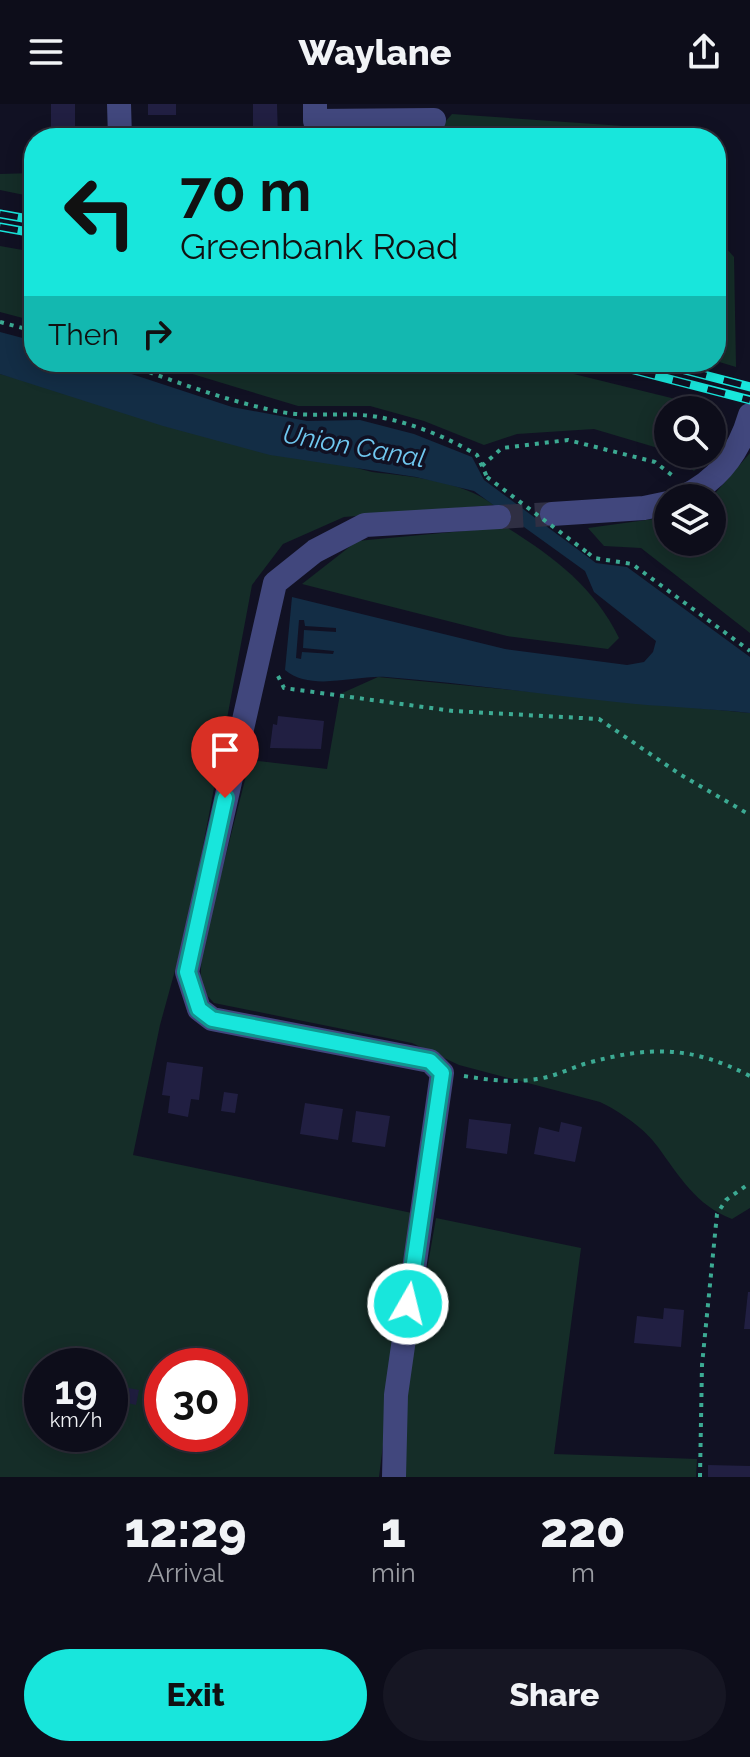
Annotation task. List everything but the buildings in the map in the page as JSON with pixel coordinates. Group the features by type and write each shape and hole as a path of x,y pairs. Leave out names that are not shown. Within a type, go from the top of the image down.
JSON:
{"street":[{"path":"119,104 120,128"},
{"path":"315,104 315,121 434,120"},
{"path":"703,484 721,470 743,439 750,415"},
{"path":"552,514 654,506"},
{"path":"394,1477 396,1395 442,1073 430,1061 212,1019 199,1009 187,972 275,583 315,551 365,525 499,517"}],"path":[{"path":"0,322 24,328"},
{"path":"149,372 211,394 281,412 322,417 362,415 405,425 462,445 477,455 487,477 594,558 632,564 750,651"},
{"path":"482,466 502,448 568,440 655,462 677,484"},
{"path":"275,670 284,688 453,711 599,719 681,775 750,815"},
{"path":"442,1073 503,1082 539,1079 631,1051 682,1051 719,1060 750,1076"},
{"path":"700,1477 702,1365 717,1214 726,1200 750,1183"}],"green space":[{"path":"452,114 624,128 440,128"},
{"path":"24,173 24,195 0,190 0,174"},
{"path":"0,246 24,250 24,318 0,312"},
{"path":"726,248 734,257 736,367 726,364"},
{"path":"186,372 566,372 663,396 654,396 654,447 594,429 517,434 484,445 424,421 370,406 298,406"},
{"path":"0,374 372,472 451,485 494,505 344,517 283,544 252,585 190,916 160,1025 133,1155 412,1213 379,1477 0,1477"},
{"path":"750,453 750,633 641,548 604,546 588,528 654,519 654,556 726,556 726,484 723,484"},
{"path":"506,527 556,562 598,603 619,638 608,649 507,636 302,584 357,541"},
{"path":"378,677 750,713 750,1208 732,1219 709,1206 690,1189 646,1134 600,1102 459,1065 412,1043 214,1003 200,988 202,949 250,760 327,769 340,694"},
{"path":"436,1218 581,1248 554,1454 697,1459 696,1477 403,1477 405,1396"}],"water":[{"name":"Union Canal","path":"0,332 24,338 24,372 125,372 232,407 307,421 360,420 414,434 472,457 484,480 596,563 627,567 750,657 750,713 633,704 386,677 320,681 296,677 285,670 292,597 505,649 627,665 644,662 653,652 656,641 594,592 585,571 474,491 416,477 270,455 163,426 0,374"}],"pier":[{"path":"299,620 304,620 305,626 336,628 336,632 304,630 303,648 334,651 333,654 302,652 301,659 296,658"}],"tunnel":[{"path":"499,517 552,514"}],"railway":[{"path":"0,214 24,218"},
{"path":"0,227 24,231"},
{"path":"642,372 750,400"},
{"path":"692,372 750,387"}],"route":[{"path":"225,798 187,972 199,1009 212,1019 430,1061 442,1073 408,1304"}]}
